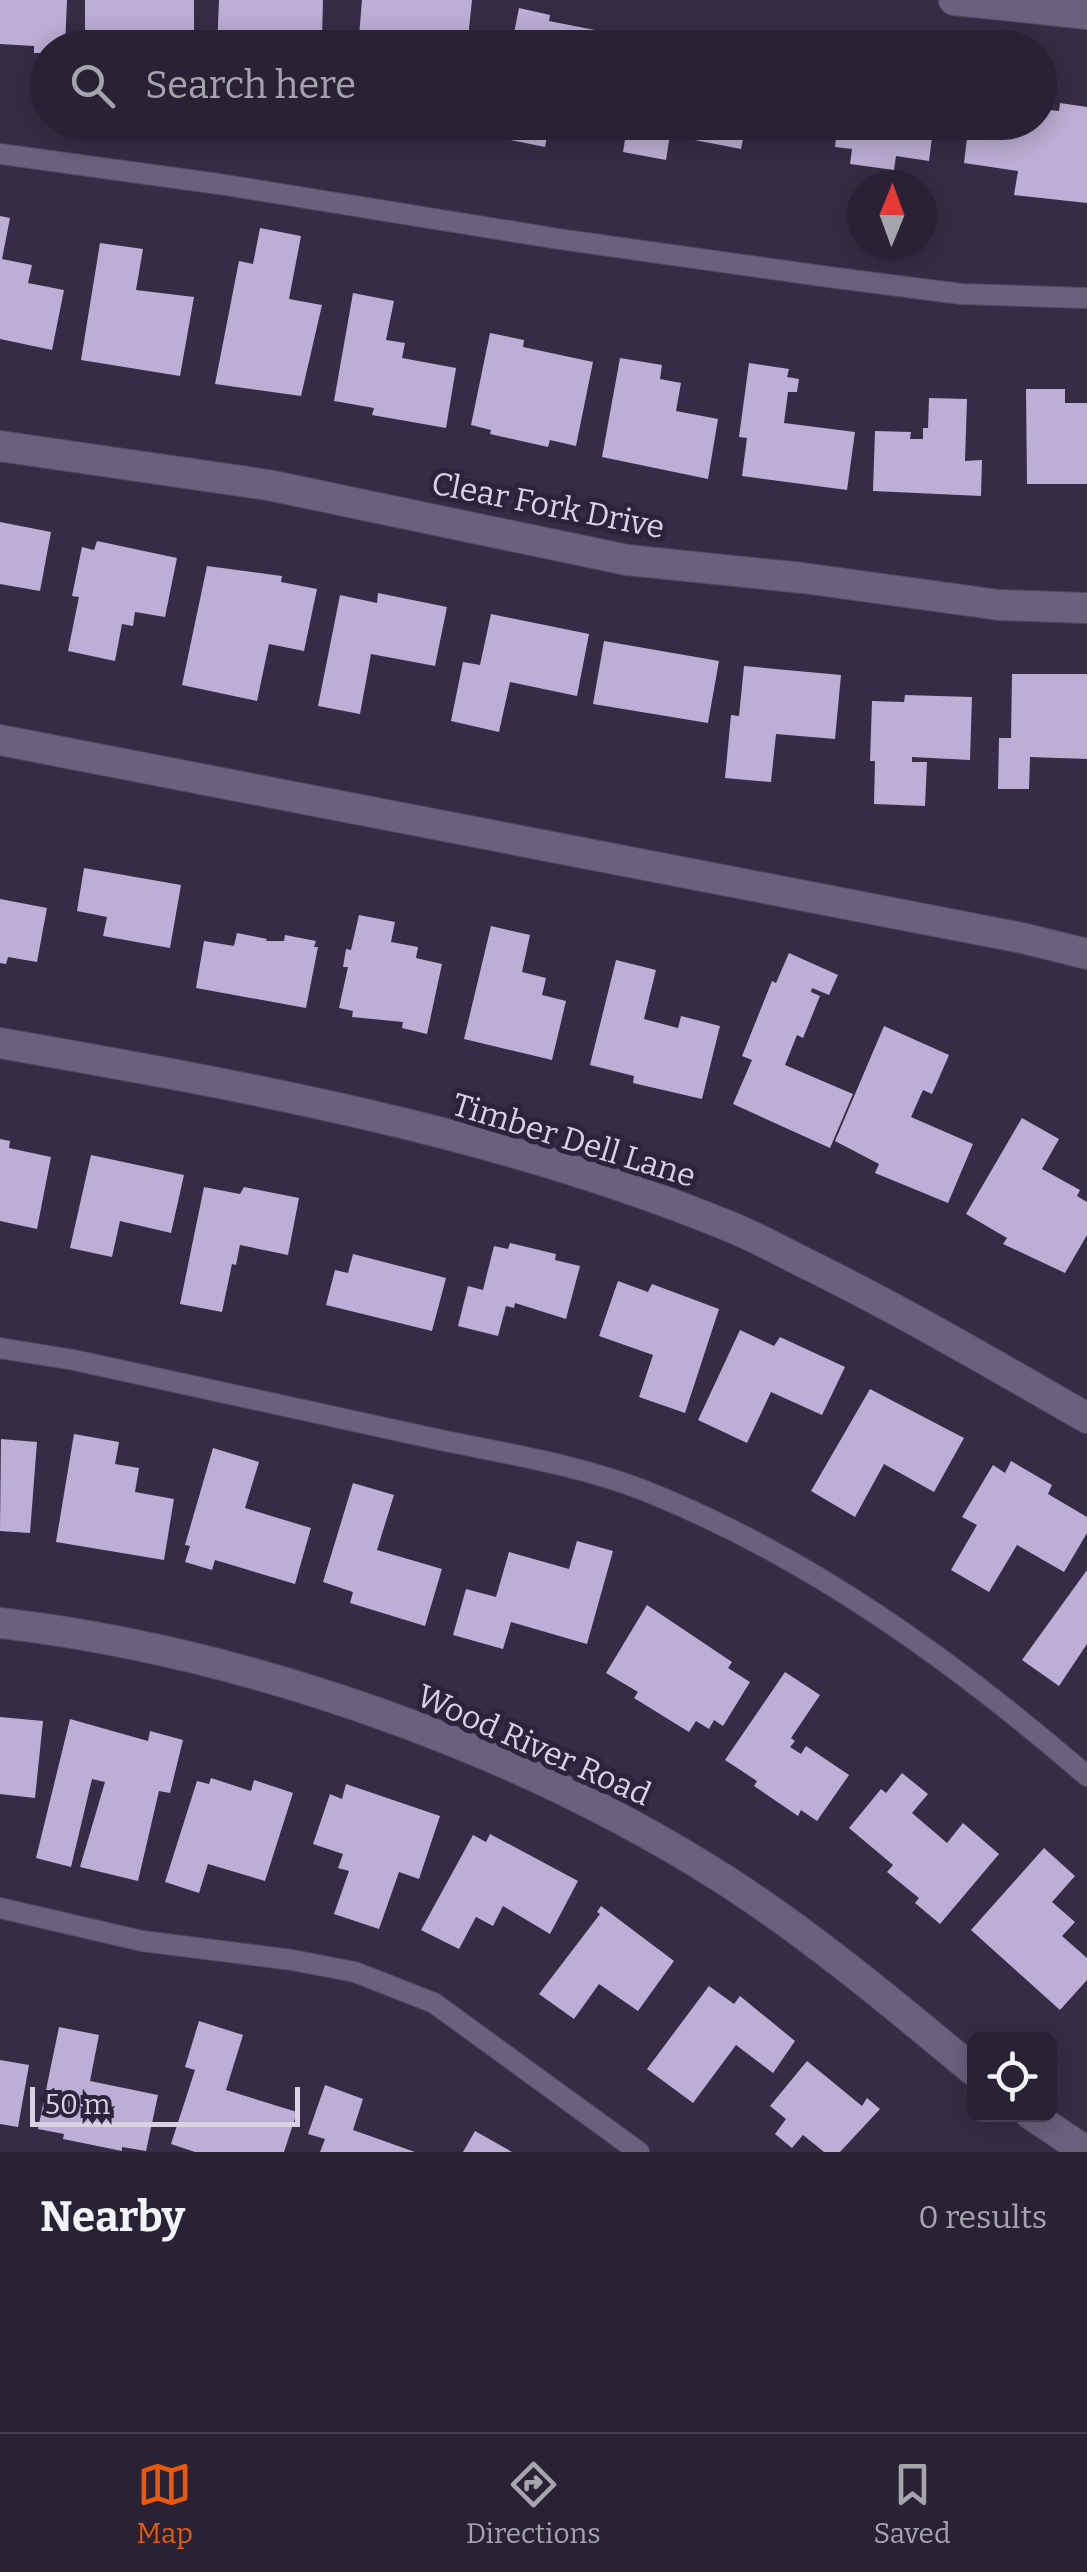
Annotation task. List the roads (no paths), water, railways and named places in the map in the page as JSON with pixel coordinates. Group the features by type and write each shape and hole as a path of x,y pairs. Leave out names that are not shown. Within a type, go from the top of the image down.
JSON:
{"street":[{"path":"954,0 1087,14"},
{"name":"Clear Fork Drive","path":"0,446 268,485 627,560 803,578 999,605 1087,608"},
{"path":"0,740 1022,938 1087,954"},
{"name":"Timber Dell Lane","path":"0,1043 169,1073 402,1124 544,1162 728,1225 864,1292 1087,1418"},
{"name":"Wood River Road","path":"0,1622 179,1654 274,1680 411,1725 568,1792 724,1880 865,1982 967,2065"},
{"path":"1042,2122 1087,2152"}],"lane":[{"path":"0,154 829,278 961,294 1087,298"},
{"path":"0,1348 74,1360 538,1461 639,1489 718,1522 828,1583 973,1680 1087,1776"},
{"path":"0,1908 142,1941 355,1972 434,2004 538,2075 639,2152"}]}
